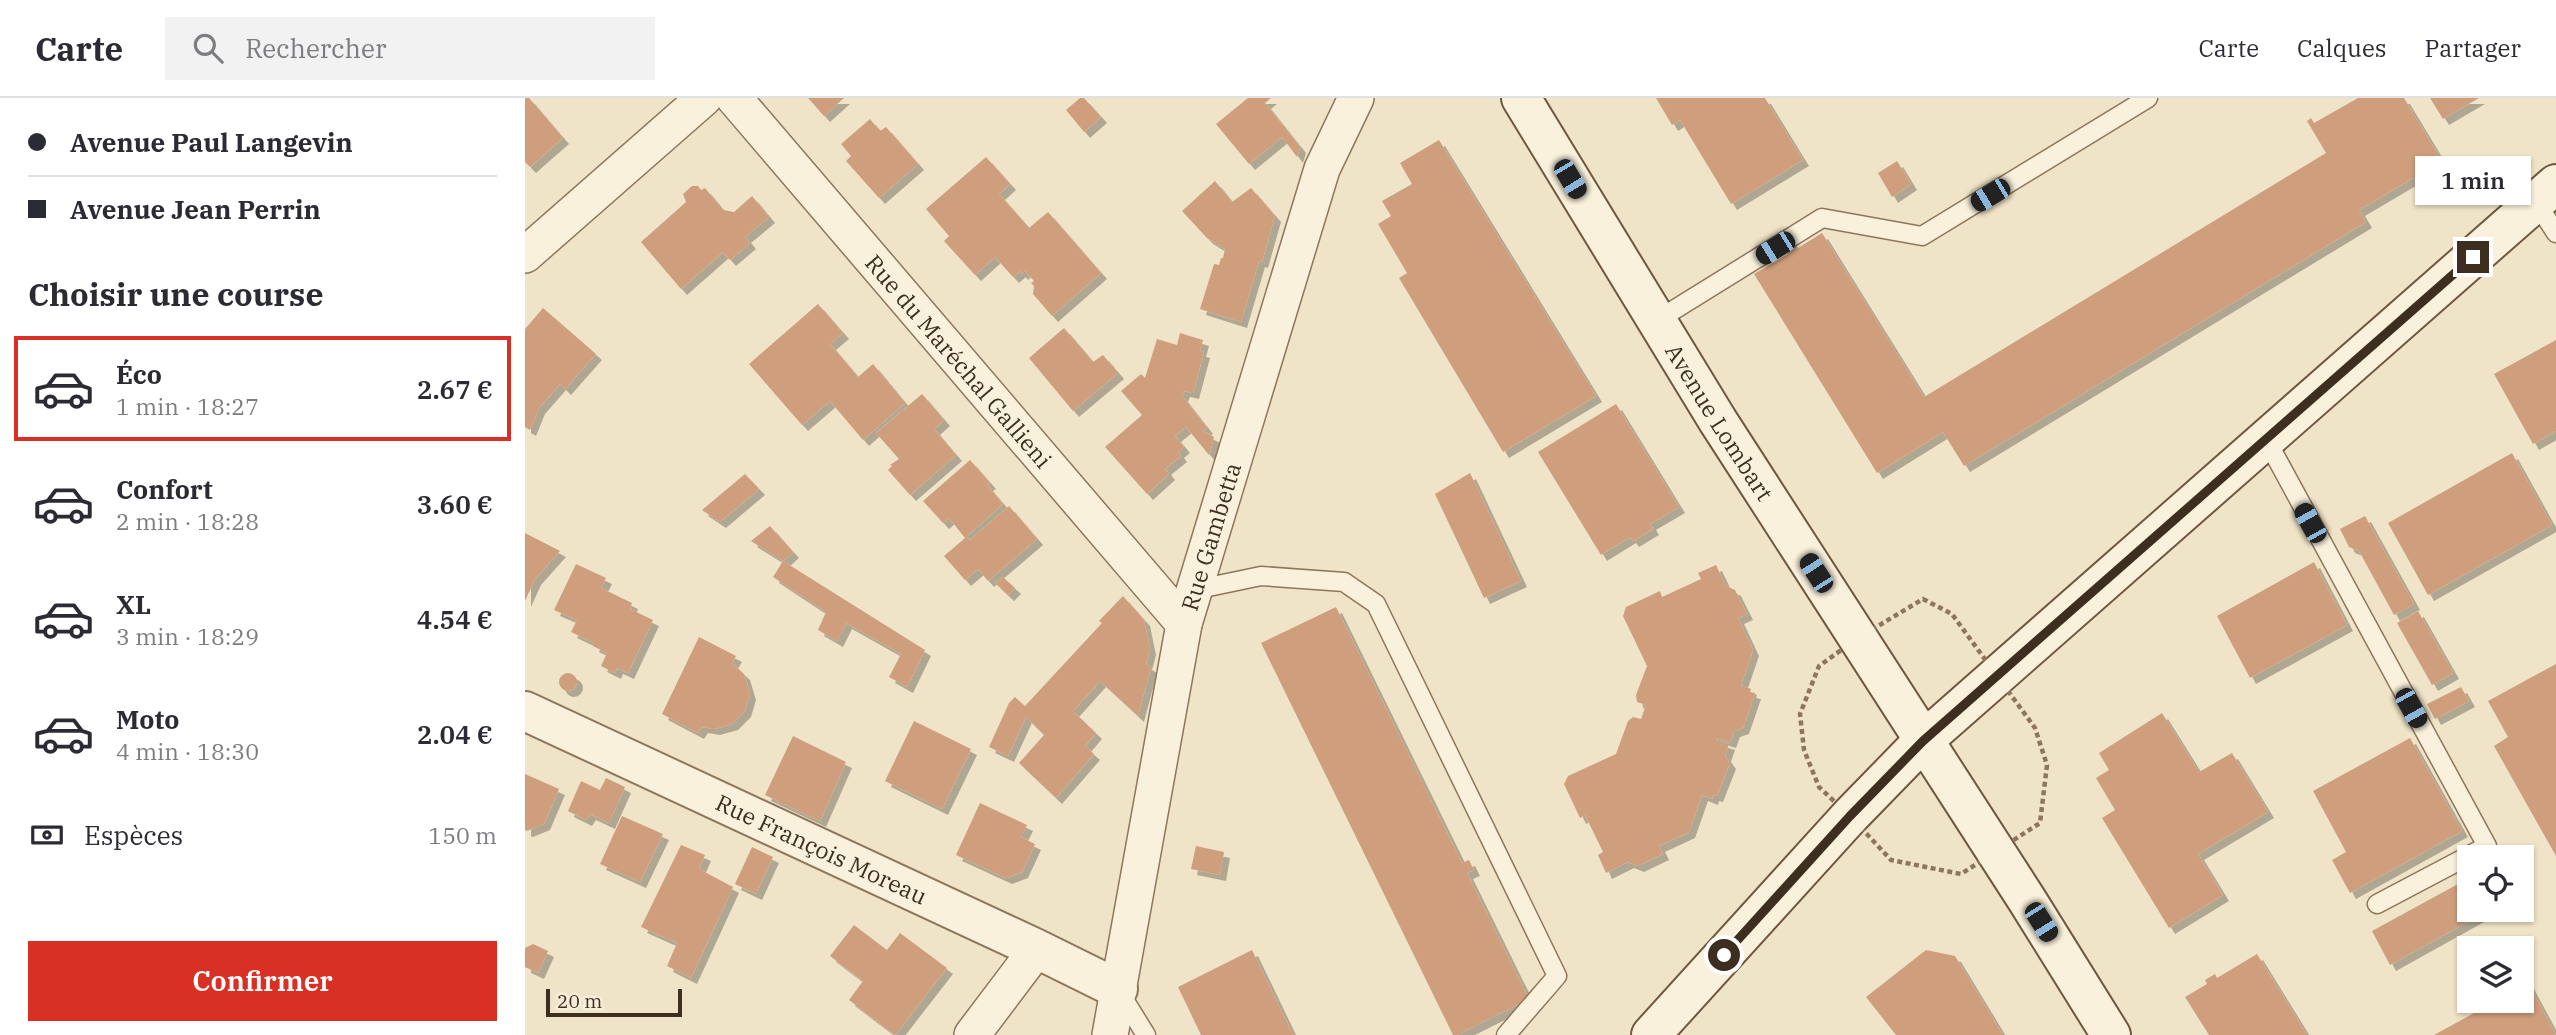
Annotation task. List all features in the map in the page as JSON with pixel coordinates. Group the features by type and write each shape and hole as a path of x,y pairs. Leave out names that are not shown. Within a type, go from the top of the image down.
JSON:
{"main road":[{"name":"Avenue Lombart","path":"1521,98 1656,321 2111,1035"},
{"path":"1651,1035 1850,816 1923,741 2546,193"},
{"name":"Rue François Moreau","path":"525,711 1118,989"}],"street":[{"path":"525,255 704,98"},
{"name":"Rue du Maréchal Gallieni","path":"734,98 1184,624"},
{"name":"Rue Gambetta","path":"1110,1035 1184,624 1322,169 1356,98"},
{"path":"972,1035 1037,949"}],"lane":[{"path":"1656,321 1822,218 1922,236 2148,98"},
{"path":"2546,193 2556,233"},
{"path":"2266,439 2487,846 2377,904"},
{"path":"1194,590 1261,576 1344,582 1375,604 1557,976 1506,1035"},
{"path":"1118,989 1146,1035"}],"building":[{"path":"525,98 529,98 563,138 530,167 525,162"},
{"path":"808,98 844,98 824,116"},
{"path":"1080,98 1084,98 1101,117 1084,132 1066,110"},
{"path":"1248,98 1271,98 1265,103 1300,147 1297,157 1282,137 1249,164 1216,124"},
{"path":"1656,98 1765,98 1803,160 1731,204 1680,120 1672,125"},
{"path":"2358,98 2404,98 2442,161 2359,210 2366,222 1964,466 1943,432 1877,473 1754,274 1788,254 1786,249 1795,244 1798,248 1822,233 1924,397 2326,153 2307,121 2311,118 2314,123"},
{"path":"2430,98 2479,98 2443,119"},
{"path":"870,119 880,131 886,127 918,164 879,198 846,161 851,156 841,144"},
{"path":"1439,140 1596,396 1503,452 1399,278 1407,273 1378,224 1391,216 1382,201 1412,184 1400,163"},
{"path":"986,157 1010,184 999,194 1029,228 1048,212 1101,273 1052,316 1033,294 1034,286 1031,283 1034,281 1025,271 1022,274 1020,271 1013,277 995,257 975,275 944,241 949,236 926,209"},
{"path":"1897,161 1911,184 1892,197 1878,173"},
{"path":"1215,181 1232,202 1251,188 1275,216 1241,322 1200,309 1214,264 1219,265 1225,249 1207,238 1182,211"},
{"path":"692,186 698,186 701,190 705,188 723,210 734,212 752,196 769,217 745,237 750,243 730,260 723,252 681,289 641,242 686,202 683,194"},
{"path":"818,304 843,333 830,344 858,377 873,364 905,403 863,440 830,401 802,425 749,364"},
{"path":"543,308 596,354 565,389 560,384 539,408 530,430 525,427 525,329"},
{"path":"1064,328 1093,362 1103,355 1118,373 1073,411 1029,358"},
{"path":"1180,333 1203,340 1200,351 1204,352 1193,393 1184,391 1182,396 1207,428 1203,431 1214,437 1209,455 1186,427 1175,436 1184,447 1178,452 1181,456 1165,469 1169,474 1147,494 1105,447 1142,415 1121,391 1141,374 1145,378 1157,339 1177,345"},
{"path":"2556,340 2556,431 2533,444 2494,374"},
{"path":"922,394 944,420 934,429 956,455 910,495 888,470 892,466 890,465 899,459 876,433"},
{"path":"1616,404 1679,507 1650,524 1653,529 1633,541 1630,537 1601,555 1538,452"},
{"path":"2512,453 2552,525 2428,595 2388,523"},
{"path":"970,460 990,483 987,485 1003,504 966,537 970,540 1009,506 1037,539 988,581 978,569 965,580 944,556 965,538 949,518 943,523 923,501"},
{"path":"1470,473 1521,581 1484,598 1435,494"},
{"path":"745,474 759,489 720,522 702,510"},
{"path":"2365,516 2414,604 2394,615 2359,551 2349,547 2340,529"},
{"path":"770,526 793,552 783,561 751,541"},
{"path":"525,533 560,551 535,579 525,601"},
{"path":"783,561 925,650 907,687 889,677 901,654 846,623 837,641 818,630 826,612 773,577"},
{"path":"2314,562 2347,625 2250,678 2217,616"},
{"path":"576,564 606,578 601,588 632,603 630,609 653,620 628,673 617,668 615,673 601,666 607,653 571,632 577,620 554,610"},
{"path":"1716,565 1726,586 1735,590 1747,614 1738,618 1753,650 1741,685 1755,693 1743,728 1734,731 1730,742 1717,738 1716,740 1729,744 1725,756 1730,763 1717,796 1713,795 1712,799 1702,795 1689,832 1659,846 1663,854 1638,866 1628,862 1606,873 1598,855 1603,852 1585,815 1580,818 1564,784 1568,776 1616,754 1628,721 1633,717 1641,719 1646,705 1637,702 1636,695 1647,666 1623,616 1626,607 1660,591 1662,597 1701,579 1698,573"},
{"path":"1003,577 1015,588 1008,595 995,583"},
{"path":"1123,596 1144,620 1150,649 1146,664 1151,667 1138,716 1100,681 1073,711 1096,733 1085,746 1094,754 1056,798 1019,763 1044,735 1026,717 1008,756 989,747 1009,703 1015,697 1025,706 1102,623 1099,621"},
{"path":"1336,607 1462,863 1469,860 1474,870 1467,873 1529,999 1457,1035 1453,1035 1261,643"},
{"path":"2418,611 2453,673 2432,685 2397,623"},
{"path":"699,637 736,656 732,663 744,674 750,694 745,711 732,724 714,729 702,727 698,733 662,714"},
{"path":"2556,664 2556,856 2494,746 2508,737 2488,701"},
{"path":"568,673 574,676 577,682 574,688 568,691 562,688 559,682 562,676"},
{"path":"2461,687 2469,701 2435,719 2427,704"},
{"path":"2162,713 2199,772 2232,753 2268,812 2198,854 2223,895 2169,928 2102,818 2115,810 2096,778 2109,770 2099,753"},
{"path":"914,721 971,749 942,809 885,781"},
{"path":"793,736 846,762 820,821 765,795"},
{"path":"2410,738 2462,831 2350,893 2332,860 2346,852 2313,791"},
{"path":"525,774 559,789 544,824 527,831 525,830"},
{"path":"606,778 625,787 609,823 590,814 586,820 568,811 581,781 600,790"},
{"path":"980,803 1027,825 1021,837 1035,844 1022,872 1006,878 956,855"},
{"path":"622,816 663,834 640,882 600,864"},
{"path":"681,845 705,855 699,869 733,887 691,978 667,966 677,943 641,927"},
{"path":"1196,846 1224,852 1220,875 1191,869"},
{"path":"752,847 773,857 756,894 735,884"},
{"path":"2457,885 2457,922 2467,922 2390,965 2372,931"},
{"path":"854,925 887,950 900,933 947,968 895,1035 849,1000 863,981 830,956"},
{"path":"533,944 548,951 538,973 525,967 525,948"},
{"path":"1252,950 1293,1035 1201,1035 1178,987"},
{"path":"1926,950 1955,956 2003,1035 1896,1035 1866,997"},
{"path":"2257,954 2307,1035 2209,1035 2185,997 2207,984 2205,980 2215,974 2217,978"},
{"path":"2534,994 2556,1035 2434,1035 2474,1013 2534,1013"}],"route":[{"path":"1724,955 1850,816 1923,741 2473,257"}]}
